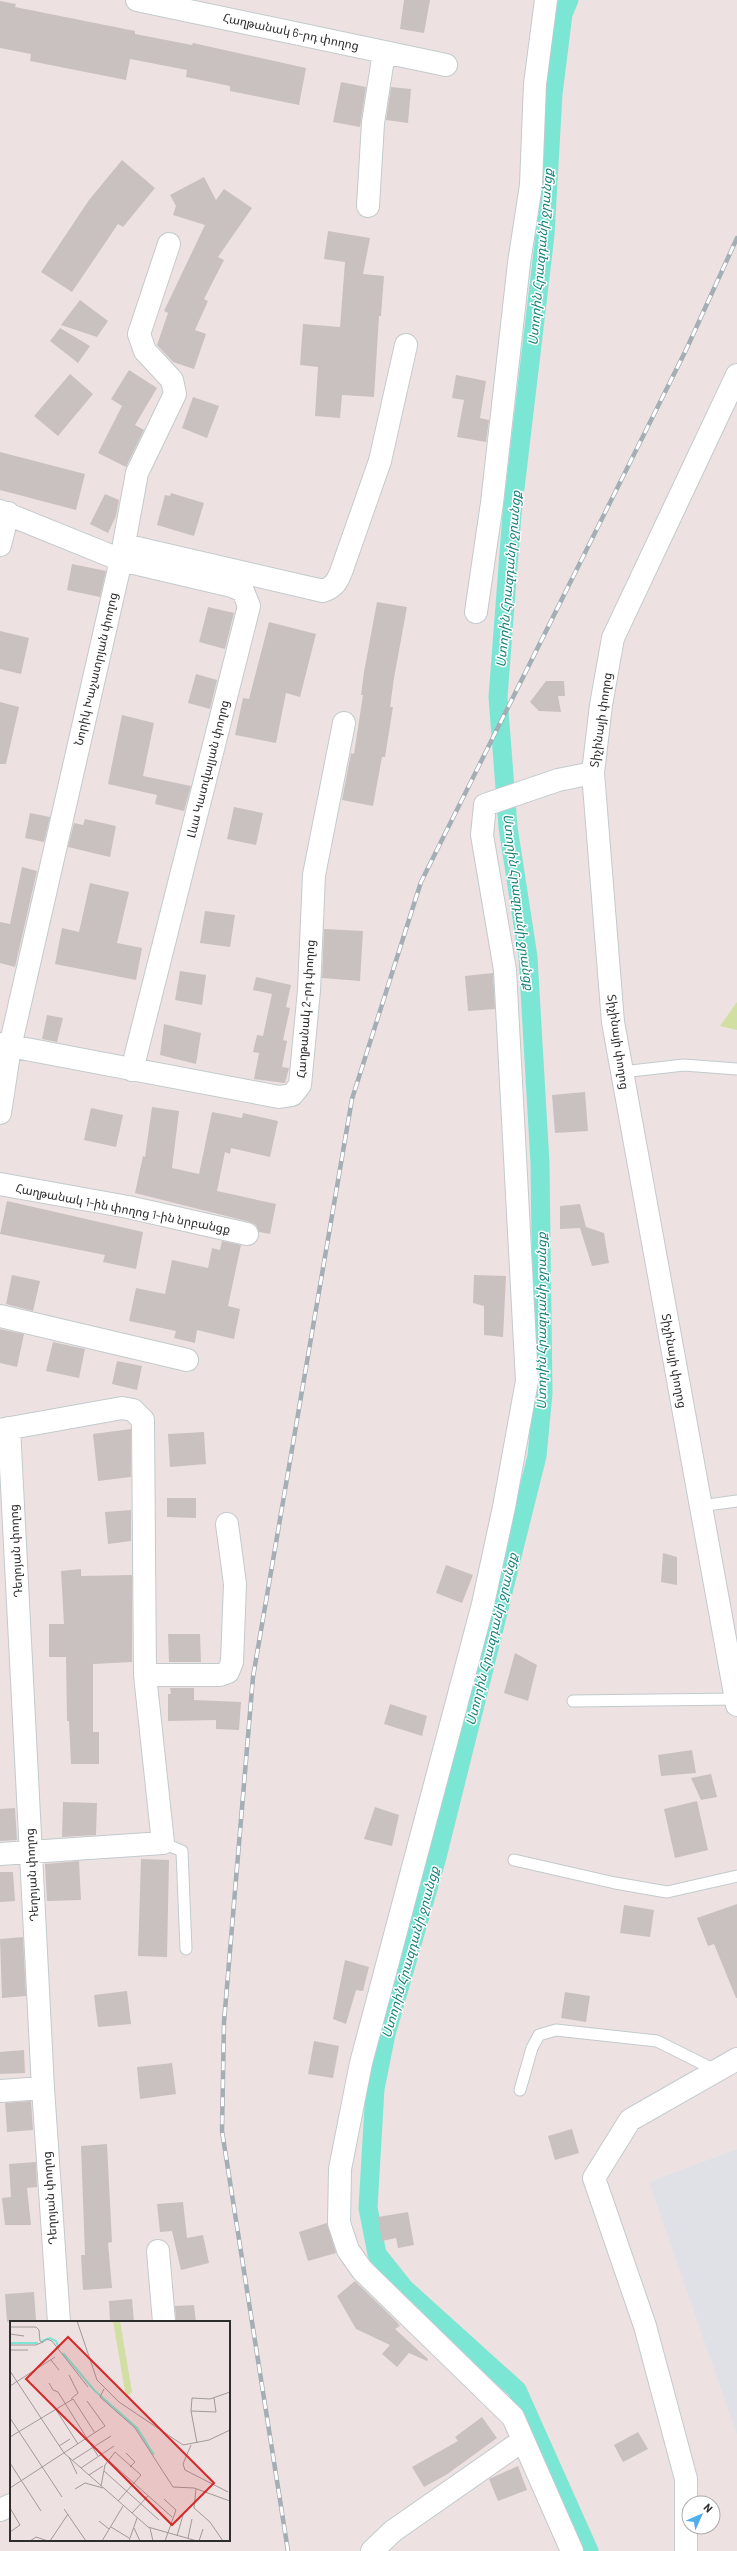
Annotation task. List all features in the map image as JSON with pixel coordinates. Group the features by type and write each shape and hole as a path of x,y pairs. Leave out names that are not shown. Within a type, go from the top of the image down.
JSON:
{"street":[{"name":"Հաղթանակ 6-րդ փողոց","path":"137,0 446,65"},
{"path":"476,612 492,503 519,263 531,185 534,84 546,0"},
{"path":"368,206 373,123 384,52"},
{"name":"Նորիկ Խաչատրյան փողոց","path":"0,1113 5,1046 122,552 137,473 175,394 172,380 145,351 139,334 168,244"},
{"path":"0,545 4,512 122,552 323,591 329,589 336,584 341,572 380,461 406,345"},
{"name":"Տիչինայի փողոց","path":"736,1702 613,1022 593,773 601,705 613,638 737,375"},
{"name":"Լևա Կատվալյան փողոց","path":"122,552 232,586 243,591 249,606 132,1070"},
{"name":"Հաղթանակ 2-րդ փողոց","path":"5,1046 279,1097 292,1095 300,1085 309,990 314,875 344,723"},
{"path":"572,2551 522,2441 513,2417 362,2270 348,2250 339,2223 340,2170 361,2063 482,1604 504,1507 527,1381 505,970 482,835 485,805 558,780 593,773"},
{"name":"Հաղթանակ 1-ին փողոց 1-ին նրբանցք","path":"0,1184 128,1207 246,1234"},
{"path":"0,1316 187,1360"},
{"path":"0,1854 30,1853 163,1842 145,1675 143,1420 134,1410 122,1408 5,1429"},
{"name":"Դեղոյան փողոց","path":"5,1429 43,2088 59,2321"},
{"path":"145,1675 220,1675 228,1672 232,1662 235,1584 227,1524"},
{"path":"686,2551 686,2479 644,2326 594,2178 630,2120 737,2059"},
{"path":"0,2091 43,2088"},
{"path":"158,2251 164,2321"},
{"path":"372,2551 393,2531 522,2441"},
{"path":"0,2510 10,2505"}],"lane":[{"path":"622,1072 684,1065 737,1069"},
{"path":"700,1506 737,1501"},
{"path":"572,1701 736,1702"},
{"path":"163,1842 182,1852 186,1949"},
{"path":"514,1860 615,1883 667,1892 737,1876"},
{"path":"520,2090 532,2048 539,2035 556,2030 657,2041 717,2071"}],"shaded area":[{"path":"737,2149 737,2435 649,2182"}],"green space":[{"path":"737,1002 737,1030 720,1026"}],"building":[{"path":"404,0 430,0 424,33 400,29"},
{"path":"0,1 16,4 15,7 135,31 135,34 192,45 193,43 306,68 299,105 230,91 230,86 186,77 187,70 130,59 126,80 30,61 31,54 0,48"},
{"path":"341,82 366,87 360,127 333,122"},
{"path":"391,87 411,89 408,123 386,120"},
{"path":"122,160 155,188 123,227 118,224 72,292 41,272 89,200"},
{"path":"204,177 216,200 224,189 252,208 218,257 224,260 204,299 208,301 195,330 206,334 194,369 173,362 157,345 168,313 164,311 205,225 173,215 176,206 170,195"},
{"path":"328,231 370,238 363,274 384,276 381,316 379,316 374,397 342,395 340,418 315,416 318,367 300,365 303,324 340,327 345,262 324,259"},
{"path":"80,300 108,321 97,337 61,325"},
{"path":"60,328 90,346 78,363 50,341"},
{"path":"129,370 157,388 135,425 144,430 126,467 98,453 122,406 111,399"},
{"path":"70,374 93,394 58,436 34,416"},
{"path":"456,375 486,381 480,418 489,420 486,442 457,437 464,400 452,398"},
{"path":"193,397 219,406 207,438 182,428"},
{"path":"0,452 85,474 76,510 0,490"},
{"path":"171,493 204,503 194,536 157,525 165,495 170,496"},
{"path":"105,494 119,500 116,516 108,533 90,524"},
{"path":"72,564 106,571 100,597 67,590"},
{"path":"377,602 407,607 394,678 390,707 393,707 385,757 382,757 373,806 342,800 351,753 354,754 363,695 361,695 364,672"},
{"path":"208,607 234,613 225,649 199,642"},
{"path":"269,622 316,634 300,697 286,693 276,743 235,735 243,698 249,699"},
{"path":"0,631 29,638 21,674 0,669"},
{"path":"196,674 217,680 210,709 188,703"},
{"path":"546,681 564,681 565,696 558,696 561,712 539,711 530,702"},
{"path":"0,702 19,707 6,764 0,764"},
{"path":"122,715 154,723 143,776 191,786 184,811 155,804 157,795 108,784"},
{"path":"234,807 263,813 256,845 227,839"},
{"path":"30,813 50,817 44,842 25,838"},
{"path":"85,819 116,826 110,857 68,847 74,823 83,825"},
{"path":"22,867 37,871 15,967 0,963 0,922 10,924"},
{"path":"90,883 129,892 117,943 142,948 136,980 55,964 62,928 79,932"},
{"path":"205,911 235,915 230,947 200,943"},
{"path":"324,929 363,931 360,981 322,978"},
{"path":"180,971 206,975 202,1005 175,1000"},
{"path":"493,973 495,1009 468,1011 465,976"},
{"path":"256,977 291,985 286,1007 290,1008 283,1040 287,1041 282,1067 289,1068 285,1083 254,1079 259,1053 253,1052 257,1035 263,1036 272,994 253,990"},
{"path":"47,1015 63,1018 57,1042 42,1039"},
{"path":"164,1024 201,1033 196,1064 160,1055"},
{"path":"585,1092 588,1131 555,1133 552,1095"},
{"path":"152,1107 179,1111 172,1168 199,1174 212,1112 242,1118 243,1113 278,1121 270,1157 231,1148 230,1154 225,1152 217,1191 276,1204 270,1234 259,1232 256,1225 250,1222 135,1193 143,1156 145,1157"},
{"path":"91,1108 123,1115 116,1147 84,1140"},
{"path":"7,1201 143,1232 136,1269 103,1262 105,1255 0,1234"},
{"path":"580,1204 586,1227 604,1233 609,1263 592,1266 580,1228 560,1229 560,1206"},
{"path":"222,1241 241,1245 228,1306 240,1309 234,1339 197,1330 195,1343 174,1338 176,1331 129,1321 136,1288 165,1294 172,1260 208,1268 212,1248 220,1250"},
{"path":"12,1275 40,1281 33,1311 6,1304"},
{"path":"474,1275 506,1276 503,1337 484,1335 484,1306 473,1303"},
{"path":"0,1329 24,1334 17,1367 0,1363"},
{"path":"53,1342 85,1349 79,1378 46,1371"},
{"path":"117,1361 142,1366 137,1390 112,1384"},
{"path":"131,1429 131,1477 98,1481 93,1434"},
{"path":"204,1432 206,1464 170,1467 168,1434"},
{"path":"167,1498 196,1498 196,1518 167,1517"},
{"path":"131,1510 131,1541 108,1544 105,1512"},
{"path":"663,1553 677,1557 677,1585 661,1582"},
{"path":"446,1565 473,1575 462,1603 436,1593"},
{"path":"81,1569 81,1576 132,1575 132,1662 93,1664 93,1732 99,1732 99,1764 71,1764 69,1721 67,1721 66,1657 49,1657 49,1624 64,1624 61,1571"},
{"path":"168,1634 200,1634 201,1662 169,1662"},
{"path":"515,1653 537,1665 528,1701 504,1693"},
{"path":"170,1688 194,1688 194,1700 241,1702 239,1730 216,1729 216,1720 168,1721 168,1694 171,1694"},
{"path":"390,1704 427,1716 422,1736 384,1724"},
{"path":"692,1750 696,1773 661,1776 658,1755"},
{"path":"711,1774 717,1797 701,1800 691,1778"},
{"path":"697,1801 708,1850 675,1858 664,1809"},
{"path":"63,1802 97,1803 96,1835 62,1837"},
{"path":"375,1807 399,1815 392,1846 364,1839"},
{"path":"15,1808 17,1840 0,1841 0,1809"},
{"path":"141,1859 169,1860 167,1957 138,1956"},
{"path":"79,1861 81,1900 47,1901 45,1864"},
{"path":"0,1872 13,1872 15,1901 0,1902"},
{"path":"737,1904 736,1998 714,1944 708,1946 697,1918"},
{"path":"624,1905 654,1910 650,1937 620,1933"},
{"path":"23,1937 26,1996 2,1998 0,1939"},
{"path":"345,1960 369,1967 363,1991 356,1990 346,2024 333,2019"},
{"path":"127,1991 131,2024 98,2027 94,1995"},
{"path":"565,1992 590,1996 586,2022 561,2018"},
{"path":"314,2041 339,2046 333,2078 308,2074"},
{"path":"24,2050 25,2073 0,2074 0,2052"},
{"path":"172,2063 176,2094 140,2099 137,2067"},
{"path":"31,2101 33,2130 7,2132 5,2103"},
{"path":"572,2129 579,2153 555,2160 548,2136"},
{"path":"107,2144 112,2242 108,2243 112,2288 83,2290 81,2255 85,2255 81,2146"},
{"path":"36,2162 37,2187 27,2188 31,2225 5,2225 2,2198 11,2197 9,2164"},
{"path":"183,2202 187,2238 203,2235 209,2263 181,2270 172,2231 160,2232 157,2204"},
{"path":"408,2212 414,2245 398,2248 396,2238 382,2241 378,2217"},
{"path":"327,2223 336,2253 308,2261 299,2232"},
{"path":"355,2281 396,2321 400,2326 395,2329 428,2359 427,2361 409,2353 397,2367 382,2354 390,2345 356,2329 337,2296"},
{"path":"34,2292 36,2320 7,2322 5,2294"},
{"path":"132,2299 134,2321 110,2321 109,2301"},
{"path":"194,2305 196,2321 176,2321 175,2306"},
{"path":"482,2417 497,2438 446,2475 424,2487 412,2467 458,2441 455,2437"},
{"path":"638,2432 648,2449 623,2462 614,2445"},
{"path":"518,2466 527,2490 498,2501 489,2479"}],"waterway":[{"name":"Ստորին Հրազդանի ջրանցք","path":"569,0 563,14 553,94 545,235 512,514 498,697 508,827 528,957 540,1163 543,1393 537,1456 437,1857 386,2034 375,2089 368,2208 377,2254 404,2288 517,2390 589,2551"}],"railway":[{"path":"288,2551 222,2131 224,2022 253,1677 352,1099 421,882 686,350 737,238"}]}
